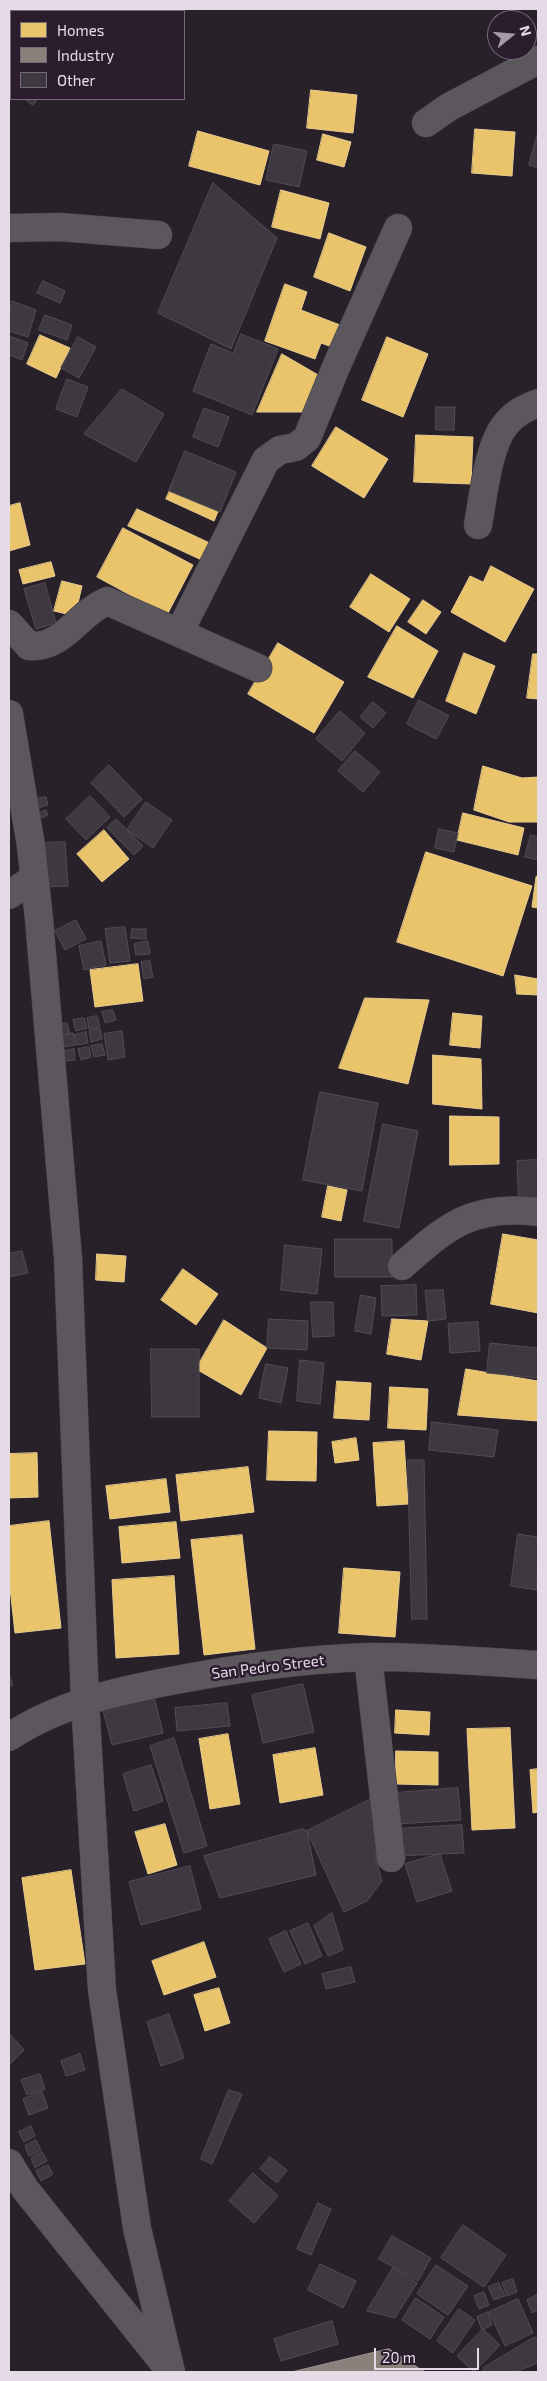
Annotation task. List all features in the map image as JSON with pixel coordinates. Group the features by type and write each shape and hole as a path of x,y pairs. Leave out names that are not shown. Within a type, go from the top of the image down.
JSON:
{"street":[{"path":"426,123 449,107 538,60"},
{"path":"9,228 60,227 158,235"},
{"path":"179,632 266,460 280,450 296,447 307,438 336,367 398,228"},
{"path":"478,525 494,448 505,424 521,409 538,403"},
{"path":"9,624 29,646 42,647 55,642 94,607 107,601 258,668"},
{"path":"9,714 34,878 68,1258 85,1701 102,1990 137,2228 171,2372"},
{"path":"9,896 34,878"},
{"path":"402,1266 440,1233 464,1219 519,1210 538,1212"},
{"path":"368,1657 391,1858"},
{"name":"San Pedro Street","path":"9,1738 29,1724 85,1701 123,1689 219,1672 293,1662 368,1657 538,1665"},
{"path":"9,2163 25,2189 171,2372"}],"building: Homes":[{"path":"311,90 357,95 353,133 307,128"},
{"path":"475,129 515,132 512,176 472,173"},
{"path":"198,131 269,151 260,185 189,166"},
{"path":"323,134 351,142 344,167 317,160"},
{"path":"281,190 329,203 320,239 272,227"},
{"path":"329,233 366,247 350,291 314,277"},
{"path":"285,284 307,292 301,310 340,325 332,347 321,343 315,359 265,341"},
{"path":"40,335 70,348 56,378 27,364"},
{"path":"387,337 428,354 403,417 362,400"},
{"path":"282,354 320,376 303,412 257,412"},
{"path":"336,427 388,459 364,498 312,466"},
{"path":"416,435 473,437 471,484 414,482"},
{"path":"179,471 226,493 214,521 166,499"},
{"path":"20,503 30,545 9,551 9,506"},
{"path":"137,509 214,545 206,562 128,526"},
{"path":"123,528 193,565 167,615 97,577"},
{"path":"51,562 55,576 23,584 19,570"},
{"path":"491,566 534,589 505,642 451,612 470,576 483,582"},
{"path":"371,574 410,599 389,632 350,607"},
{"path":"62,581 82,586 75,616 54,611"},
{"path":"423,600 441,612 426,634 408,622"},
{"path":"397,626 438,651 413,698 368,677"},
{"path":"278,643 344,682 314,733 248,694"},
{"path":"464,653 495,666 476,714 446,701"},
{"path":"533,654 538,654 538,699 527,698"},
{"path":"483,766 522,778 538,777 538,822 509,822 474,810"},
{"path":"463,813 524,828 518,855 457,840"},
{"path":"104,830 129,859 102,882 77,854"},
{"path":"426,852 532,886 503,976 397,942"},
{"path":"538,876 538,908 532,907 536,877"},
{"path":"138,964 143,1001 95,1007 90,970"},
{"path":"515,975 538,979 538,995 517,994"},
{"path":"365,998 429,1000 408,1084 339,1068"},
{"path":"453,1013 482,1016 480,1048 450,1045"},
{"path":"433,1055 481,1059 482,1109 433,1104"},
{"path":"450,1116 499,1117 499,1164 450,1165"},
{"path":"328,1186 347,1190 341,1221 322,1217"},
{"path":"503,1234 538,1240 538,1313 491,1304"},
{"path":"97,1254 126,1256 124,1282 96,1280"},
{"path":"183,1269 218,1294 196,1325 161,1300"},
{"path":"392,1319 428,1321 421,1360 387,1354"},
{"path":"224,1320 267,1348 241,1395 196,1369"},
{"path":"466,1369 538,1381 538,1421 458,1415"},
{"path":"337,1381 371,1383 369,1420 334,1418"},
{"path":"390,1387 428,1389 426,1430 388,1428"},
{"path":"269,1431 317,1432 316,1481 267,1480"},
{"path":"356,1438 359,1460 335,1463 332,1442"},
{"path":"404,1441 408,1504 377,1506 373,1443"},
{"path":"37,1453 38,1497 9,1498 9,1454"},
{"path":"248,1467 254,1512 181,1521 176,1475"},
{"path":"166,1479 170,1512 110,1519 106,1486"},
{"path":"49,1521 61,1628 15,1633 9,1579 9,1526"},
{"path":"176,1522 180,1558 122,1563 119,1527"},
{"path":"242,1535 255,1649 204,1655 191,1540"},
{"path":"344,1568 400,1572 395,1637 339,1633"},
{"path":"174,1576 179,1654 116,1658 112,1580"},
{"path":"396,1710 430,1712 429,1735 395,1733"},
{"path":"510,1728 515,1828 472,1830 467,1729"},
{"path":"228,1734 240,1804 210,1809 199,1739"},
{"path":"315,1748 323,1795 280,1803 273,1755"},
{"path":"396,1751 438,1752 438,1785 396,1784"},
{"path":"538,1769 538,1812 533,1813 530,1770"},
{"path":"165,1824 177,1865 148,1874 135,1832"},
{"path":"71,1870 85,1964 35,1970 22,1878"},
{"path":"204,1942 216,1977 164,1995 152,1961"},
{"path":"219,1988 230,2023 205,2031 194,1995"}],"building: Industry":[{"path":"389,2349 425,2372 292,2372"}],"building: Other":[{"path":"10,32 9,49 9,33"},
{"path":"26,100 37,100 33,105"},
{"path":"538,132 538,168 529,165"},
{"path":"274,144 307,151 299,187 266,180"},
{"path":"213,183 277,238 231,349 158,313"},
{"path":"43,281 65,291 60,303 37,293"},
{"path":"12,301 36,310 28,337 9,331 9,313"},
{"path":"45,315 72,325 67,340 39,330"},
{"path":"241,334 278,349 252,415 193,391 211,344 233,353"},
{"path":"9,336 28,343 22,360 9,355"},
{"path":"78,337 96,347 79,378 61,368"},
{"path":"67,379 88,387 77,417 56,409"},
{"path":"122,389 164,414 136,462 84,434"},
{"path":"436,407 455,407 454,430 436,430"},
{"path":"204,408 229,417 218,447 193,437"},
{"path":"185,451 236,472 220,512 169,491"},
{"path":"45,583 56,623 36,629 24,589"},
{"path":"419,700 449,716 436,739 407,724"},
{"path":"373,702 386,713 373,728 360,717"},
{"path":"340,711 365,733 342,761 316,739"},
{"path":"355,751 380,772 363,792 338,771"},
{"path":"109,765 142,799 124,817 91,783"},
{"path":"90,796 110,817 86,840 66,819"},
{"path":"46,797 48,805 38,808 35,799"},
{"path":"146,802 172,820 153,848 127,830"},
{"path":"46,810 48,815 42,818 39,813"},
{"path":"116,819 143,846 134,855 107,828"},
{"path":"439,829 458,833 454,852 435,848"},
{"path":"531,835 538,837 538,860 525,857"},
{"path":"65,842 68,886 42,887 40,843"},
{"path":"76,920 86,939 65,950 55,931"},
{"path":"125,927 130,961 110,963 105,929"},
{"path":"132,929 146,929 146,939 131,938"},
{"path":"101,941 106,965 84,970 79,946"},
{"path":"148,941 150,954 136,955 134,944"},
{"path":"150,961 153,977 144,979 141,962"},
{"path":"113,1010 116,1020 105,1023 102,1012"},
{"path":"97,1016 100,1027 89,1029 87,1018"},
{"path":"84,1018 87,1028 76,1031 73,1020"},
{"path":"67,1023 70,1034 58,1036 56,1025"},
{"path":"100,1029 102,1039 91,1042 89,1031"},
{"path":"122,1031 125,1057 108,1060 104,1034"},
{"path":"86,1032 88,1043 77,1045 74,1035"},
{"path":"73,1033 75,1045 64,1047 62,1036"},
{"path":"102,1044 105,1055 94,1057 91,1046"},
{"path":"89,1047 91,1057 81,1060 78,1049"},
{"path":"74,1049 75,1060 64,1061 62,1052"},
{"path":"320,1092 378,1103 362,1191 303,1180"},
{"path":"383,1124 418,1131 399,1228 364,1221"},
{"path":"538,1160 538,1209 519,1210 517,1161"},
{"path":"335,1239 392,1239 392,1277 335,1277"},
{"path":"285,1245 322,1249 317,1294 281,1290"},
{"path":"22,1251 28,1273 9,1277 9,1254"},
{"path":"416,1285 417,1315 382,1316 381,1286"},
{"path":"443,1290 446,1319 428,1321 425,1291"},
{"path":"361,1295 376,1298 371,1334 355,1331"},
{"path":"311,1302 333,1302 334,1336 313,1337"},
{"path":"269,1319 308,1321 307,1350 267,1348"},
{"path":"478,1322 480,1351 450,1353 448,1324"},
{"path":"490,1343 538,1348 538,1378 487,1373"},
{"path":"151,1349 199,1349 199,1417 152,1417"},
{"path":"300,1360 324,1363 320,1404 297,1401"},
{"path":"266,1364 288,1368 281,1403 259,1398"},
{"path":"432,1422 498,1430 494,1457 429,1450"},
{"path":"408,1460 424,1460 427,1619 412,1619"},
{"path":"518,1534 538,1537 537,1590 511,1586"},
{"path":"9,1675 13,1685 9,1687"},
{"path":"303,1684 314,1732 263,1743 252,1695"},
{"path":"154,1697 163,1733 112,1745 103,1710"},
{"path":"227,1703 230,1726 177,1731 175,1708"},
{"path":"174,1738 207,1846 184,1853 150,1746"},
{"path":"151,1765 163,1801 134,1811 123,1774"},
{"path":"458,1788 461,1820 398,1824 395,1793"},
{"path":"377,1796 376,1860 382,1881 367,1901 344,1912 307,1831"},
{"path":"462,1825 464,1853 397,1856 395,1829"},
{"path":"303,1829 307,1831 316,1875 220,1898 204,1856"},
{"path":"440,1854 452,1891 417,1902 405,1864"},
{"path":"190,1866 201,1909 141,1925 129,1882"},
{"path":"332,1913 343,1950 328,1956 314,1926"},
{"path":"308,1923 322,1956 305,1964 290,1931"},
{"path":"286,1931 301,1964 284,1972 269,1939"},
{"path":"351,1967 355,1982 326,1989 322,1974"},
{"path":"169,2014 184,2058 161,2066 147,2022"},
{"path":"9,2033 24,2050 9,2065"},
{"path":"80,2054 85,2070 66,2076 61,2061"},
{"path":"40,2074 45,2089 27,2095 21,2080"},
{"path":"229,2090 242,2094 212,2164 201,2159"},
{"path":"42,2092 48,2108 29,2115 23,2099"},
{"path":"31,2126 35,2136 24,2142 19,2132"},
{"path":"36,2140 41,2150 29,2156 25,2146"},
{"path":"42,2152 47,2161 35,2168 31,2158"},
{"path":"270,2157 287,2170 277,2183 260,2169"},
{"path":"48,2165 53,2174 41,2181 36,2171"},
{"path":"253,2173 278,2196 254,2223 229,2201"},
{"path":"318,2203 331,2209 311,2255 297,2249"},
{"path":"463,2225 506,2255 484,2287 441,2258"},
{"path":"392,2236 431,2258 418,2281 379,2259"},
{"path":"320,2264 356,2281 343,2308 308,2290"},
{"path":"436,2265 468,2286 448,2315 417,2294"},
{"path":"393,2268 417,2283 395,2318 367,2311"},
{"path":"513,2279 517,2292 507,2296 502,2283"},
{"path":"499,2283 505,2296 494,2300 488,2287"},
{"path":"484,2292 489,2305 479,2309 474,2296"},
{"path":"537,2295 538,2310 532,2313 527,2300"},
{"path":"416,2298 444,2317 430,2339 402,2320"},
{"path":"518,2299 533,2333 505,2346 489,2312"},
{"path":"459,2309 475,2320 453,2353 437,2341"},
{"path":"488,2312 492,2325 482,2330 477,2317"},
{"path":"332,2321 338,2344 281,2361 274,2339"},
{"path":"483,2329 500,2345 474,2372 457,2356"},
{"path":"535,2337 538,2340 538,2363 515,2372 484,2372 483,2368"}]}
